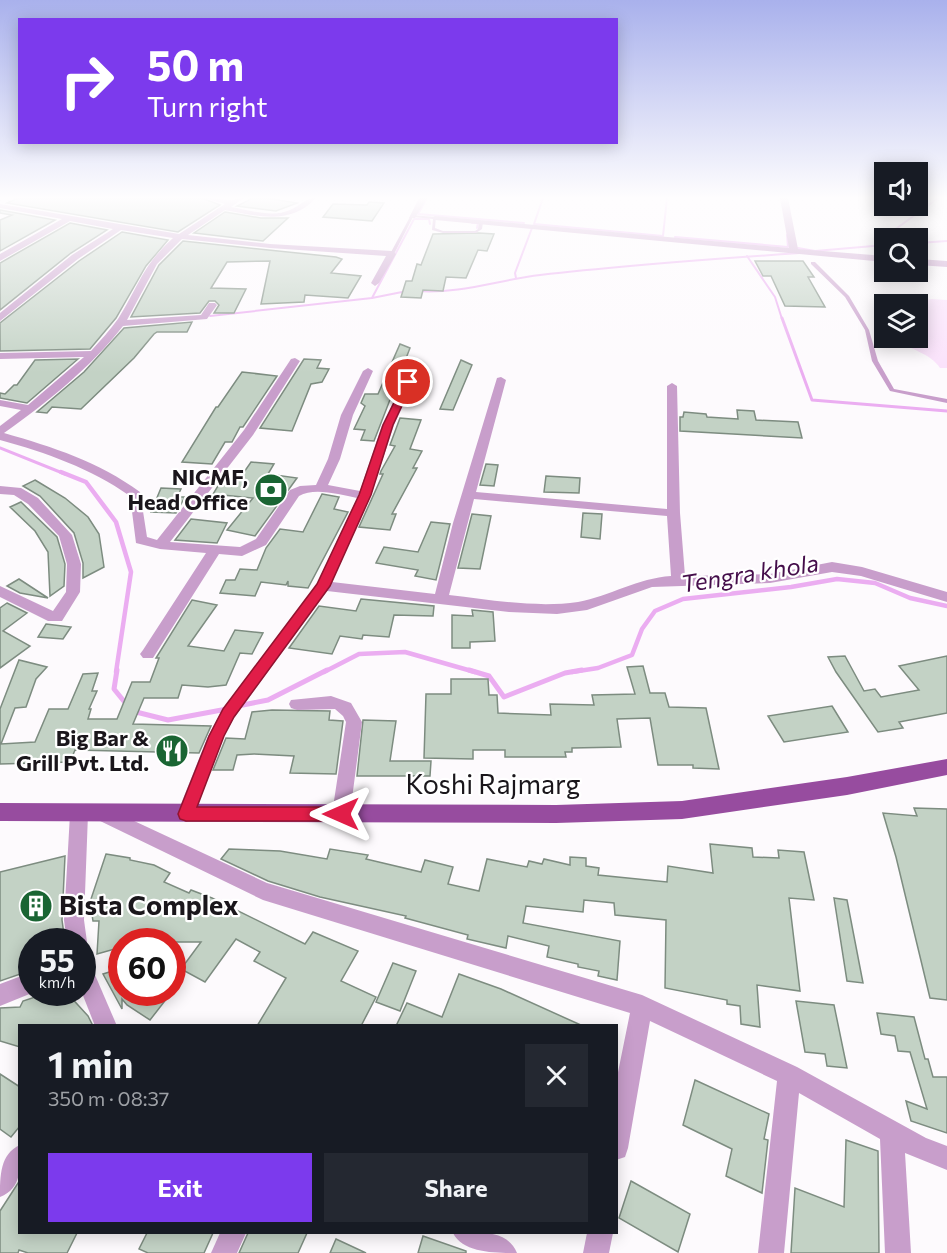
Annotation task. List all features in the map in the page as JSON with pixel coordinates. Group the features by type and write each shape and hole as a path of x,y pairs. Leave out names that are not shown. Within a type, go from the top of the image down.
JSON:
{"main road":[{"name":"Koshi Rajmarg","path":"0,812 556,814 682,810 847,786 947,767"}],"street":[{"path":"0,318 76,256"},
{"path":"0,431 31,409 93,354 120,323 145,274 159,256"},
{"path":"375,283 391,256"},
{"path":"928,263 947,264"},
{"path":"120,323 204,317 212,305"},
{"path":"0,356 93,354"},
{"path":"160,545 246,435 279,388 295,360"},
{"path":"186,814 216,736 228,714 323,586 365,495 388,425 416,367"},
{"path":"320,489 334,459 347,415 368,371"},
{"path":"441,600 462,515 501,380"},
{"path":"672,386 673,513 678,580"},
{"path":"0,403 31,409"},
{"path":"0,436 83,462 116,480 136,495 141,540 160,545 242,552 261,542 298,489 308,487 365,495"},
{"path":"0,490 17,491 33,501 65,535 74,564 74,592 57,617 53,617 0,591"},
{"path":"469,495 673,513"},
{"path":"148,654 216,549"},
{"path":"323,586 509,607 557,609 582,606 651,582 678,580 732,582 786,576 831,567 876,574 922,593 947,597"},
{"path":"297,704 337,702 344,705 352,714 354,722 341,814"},
{"path":"75,928 79,814"},
{"path":"102,814 262,891 642,1006 789,1076 920,1148 947,1158"},
{"path":"0,995 18,988"},
{"path":"96,1002 105,1024"},
{"path":"618,1138 642,1006"},
{"path":"771,1253 789,1076"},
{"path":"892,1133 898,1253"},
{"path":"0,1185 18,1159"},
{"path":"225,1253 233,1234"},
{"path":"468,1234 504,1253"},
{"path":"596,1253 600,1234"}],"lane":[{"path":"813,263 847,296 867,330 875,360 892,390 947,401"}],"shaded area":[{"path":"928,300 947,300 947,368 940,368 931,359 911,348 928,348"}],"building":[{"path":"11,256 67,256 0,310 0,263"},
{"path":"86,256 154,256 146,266 116,318 90,349 0,351 0,323"},
{"path":"168,256 331,256 342,259 331,273 361,276 348,298 305,295 304,302 261,304 270,261 227,262 211,288 246,289 234,313 214,313 219,305 215,301 209,301 200,313 131,317 159,265"},
{"path":"424,256 475,256 466,278 446,277 443,291 423,290 421,298 401,297 406,281 412,281 417,264 421,265"},
{"path":"755,261 803,261 814,277 808,277 825,307 785,306 771,276 763,276"},
{"path":"192,322 187,332 157,332 154,334 134,358 81,409 52,407 47,413 37,412 84,372 124,328"},
{"path":"400,344 410,348 374,441 361,440 365,430 354,429 365,406 361,403 365,394 378,394"},
{"path":"78,359 27,403 0,398 0,393 5,394 17,385 35,360"},
{"path":"304,359 321,360 317,368 329,369 322,382 311,384 292,431 260,428"},
{"path":"461,360 472,365 453,410 440,409"},
{"path":"242,372 277,376 243,427 240,427 232,442 225,442 212,464 182,462 216,407"},
{"path":"737,410 754,411 756,420 798,422 802,438 680,431 680,417 683,417 684,412 706,414 707,417 738,419"},
{"path":"400,418 421,420 410,449 422,451 413,468 417,468 392,514 396,514 390,530 359,527 383,474 380,474 381,471 395,446 390,445"},
{"path":"251,462 274,464 268,474 297,478 255,536 227,530 253,498 213,494 224,476 240,478"},
{"path":"486,464 498,465 494,486 480,485"},
{"path":"546,476 580,478 579,493 544,492"},
{"path":"35,480 65,498 88,517 99,534 104,567 83,578 83,563 74,533 40,496 23,486"},
{"path":"161,488 181,489 177,497 185,497 176,513 151,512"},
{"path":"322,494 339,497 334,509 348,512 308,588 288,586 288,581 286,585 261,582 255,596 220,593 226,580 235,580 240,569 257,570 266,548 280,529 303,532"},
{"path":"21,502 57,537 65,564 64,586 50,596 48,552 35,531 10,507"},
{"path":"583,513 602,514 600,539 581,537"},
{"path":"472,514 491,516 480,569 458,568"},
{"path":"191,519 227,523 217,543 175,540"},
{"path":"431,522 450,524 436,580 415,576 418,570 376,563 384,547 418,552"},
{"path":"19,579 48,598 20,593 7,586"},
{"path":"361,599 434,606 433,616 394,615 389,637 363,635 362,639 340,636 332,654 289,648 319,606 356,611"},
{"path":"192,600 217,605 188,646 224,651 235,630 263,633 252,654 240,653 226,685 208,687 182,685 178,698 144,698 133,724 211,726 199,753 75,750 70,762 0,764 0,709 19,660 47,667 36,679 26,707 15,708 1,744 35,742 49,709 68,709 83,674 98,673 92,691 97,691 89,709 91,709 88,719 117,719 132,682 150,682 159,658 156,658"},
{"path":"7,603 27,613 3,631 30,646 0,668 0,608"},
{"path":"472,610 493,612 495,641 470,642 470,648 452,648 452,615 473,616"},
{"path":"46,624 71,627 63,639 38,637"},
{"path":"845,656 864,691 875,689 881,697 919,690 899,666 947,656 947,713 899,722 903,728 878,732 828,657"},
{"path":"643,666 650,693 665,693 669,707 706,708 719,769 693,768 693,765 658,765 650,718 617,719 621,747 572,748 572,752 565,752 566,757 505,757 505,750 473,750 473,759 424,758 426,694 451,694 451,679 488,679 489,695 497,695 498,713 551,715 550,704 594,705 592,695 635,694 627,667"},
{"path":"832,706 848,732 784,742 768,716"},
{"path":"330,711 329,720 343,721 336,774 290,773 294,756 254,754 237,755 233,770 213,770 226,738 245,739 252,712"},
{"path":"363,720 396,721 390,761 431,761 430,776 357,776"},
{"path":"914,808 947,809 947,1000 930,998 883,813 917,816"},
{"path":"710,844 752,848 753,857 779,858 778,850 804,852 814,900 789,898 800,991 757,985 760,1027 741,1024 740,1006 727,1004 727,1000 665,988 666,920 615,915 614,903 584,900 583,912 526,906 523,923 620,941 617,980 598,976 599,971 578,967 578,964 547,957 549,946 508,936 506,948 467,939 468,935 405,918 406,916 320,897 268,881 221,859 229,849 280,851 327,859 330,849 368,855 366,859 421,872 425,860 453,867 448,884 479,891 487,859 527,867 529,861 542,864 544,859 570,865 570,857 586,858 586,866 599,868 598,875 667,882 668,866 713,873"},
{"path":"106,854 130,858 130,860 154,865 170,873 164,882 189,893 191,890 212,898 305,944 313,932 358,951 341,981 376,997 362,1024 258,1024 286,978 254,961 260,952 236,939 205,982 186,972 186,962 201,942 186,942 186,928 108,928 108,951 97,954 99,921 93,921 90,902"},
{"name":"Bista Complex","path":"65,856 63,928 18,928 18,975 0,981 0,872"},
{"path":"834,898 847,900 863,983 847,981"},
{"path":"393,963 416,971 400,1011 376,1002"},
{"path":"108,972 108,983 103,974"},
{"path":"459,974 501,989 579,1024 397,1024 407,1003 442,1017"},
{"path":"796,1001 834,1005 847,1068 827,1066 825,1054 805,1052"},
{"path":"79,1006 92,1024 18,1024 18,1046 0,1041 0,1008"},
{"path":"129,1006 161,1006 150,1020"},
{"path":"877,1013 914,1017 925,1059 928,1059 933,1077 947,1077 947,1133 911,1121 906,1101 927,1109 910,1052 898,1051 895,1036 881,1034"},
{"path":"0,1074 18,1086 18,1128 11,1137 0,1129"},
{"path":"695,1080 769,1114 764,1139 768,1140 762,1193 726,1176 732,1149 683,1125"},
{"path":"846,1140 878,1151 879,1253 791,1253 795,1188 844,1207"},
{"path":"631,1181 690,1214 678,1252 619,1218"},
{"path":"18,1183 18,1234 76,1234 67,1253 28,1253 19,1250 18,1253 0,1253 0,1211"},
{"path":"146,1234 213,1234 204,1253 148,1253 139,1249"},
{"path":"248,1234 307,1234 298,1253 239,1253"},
{"path":"423,1236 466,1251 466,1253 418,1253"},
{"path":"336,1239 366,1253 330,1253"}],"waterway":[{"path":"372,298 394,256"},
{"path":"516,278 515,273 521,256"},
{"path":"418,291 464,289 525,277 605,268 748,257"},
{"path":"748,257 775,297 782,319"},
{"path":"372,298 407,291"},
{"path":"210,316 372,298"},
{"path":"782,318 812,400 947,411"},
{"name":"Tengra khola","path":"0,448 65,474"},
{"name":"Tengra khola","path":"61,472 86,482 116,522 131,572 116,672"},
{"name":"Tengra khola","path":"572,672 598,668 632,655 642,629 655,611 683,599 791,587 837,579 875,583 910,598 947,606"},
{"name":"Tengra khola","path":"324,672 359,654 405,652 475,672"},
{"name":"Tengra khola","path":"117,670 114,689 127,705"},
{"name":"Tengra khola","path":"238,706 268,700 327,670"},
{"name":"Tengra khola","path":"469,670 489,676 504,697 565,673 582,670"},
{"name":"Tengra khola","path":"132,711 168,720 227,709"}],"place":[{"name":"NICMF, Head Office","path":"271,490"},
{"name":"Big Bar & Grill Pvt. Ltd.","path":"172,751"},
{"name":"Bista Complex","path":"36,906"}],"route":[{"path":"341,814 186,814 216,736 228,714 323,586 365,495 388,425 408,382"}]}
